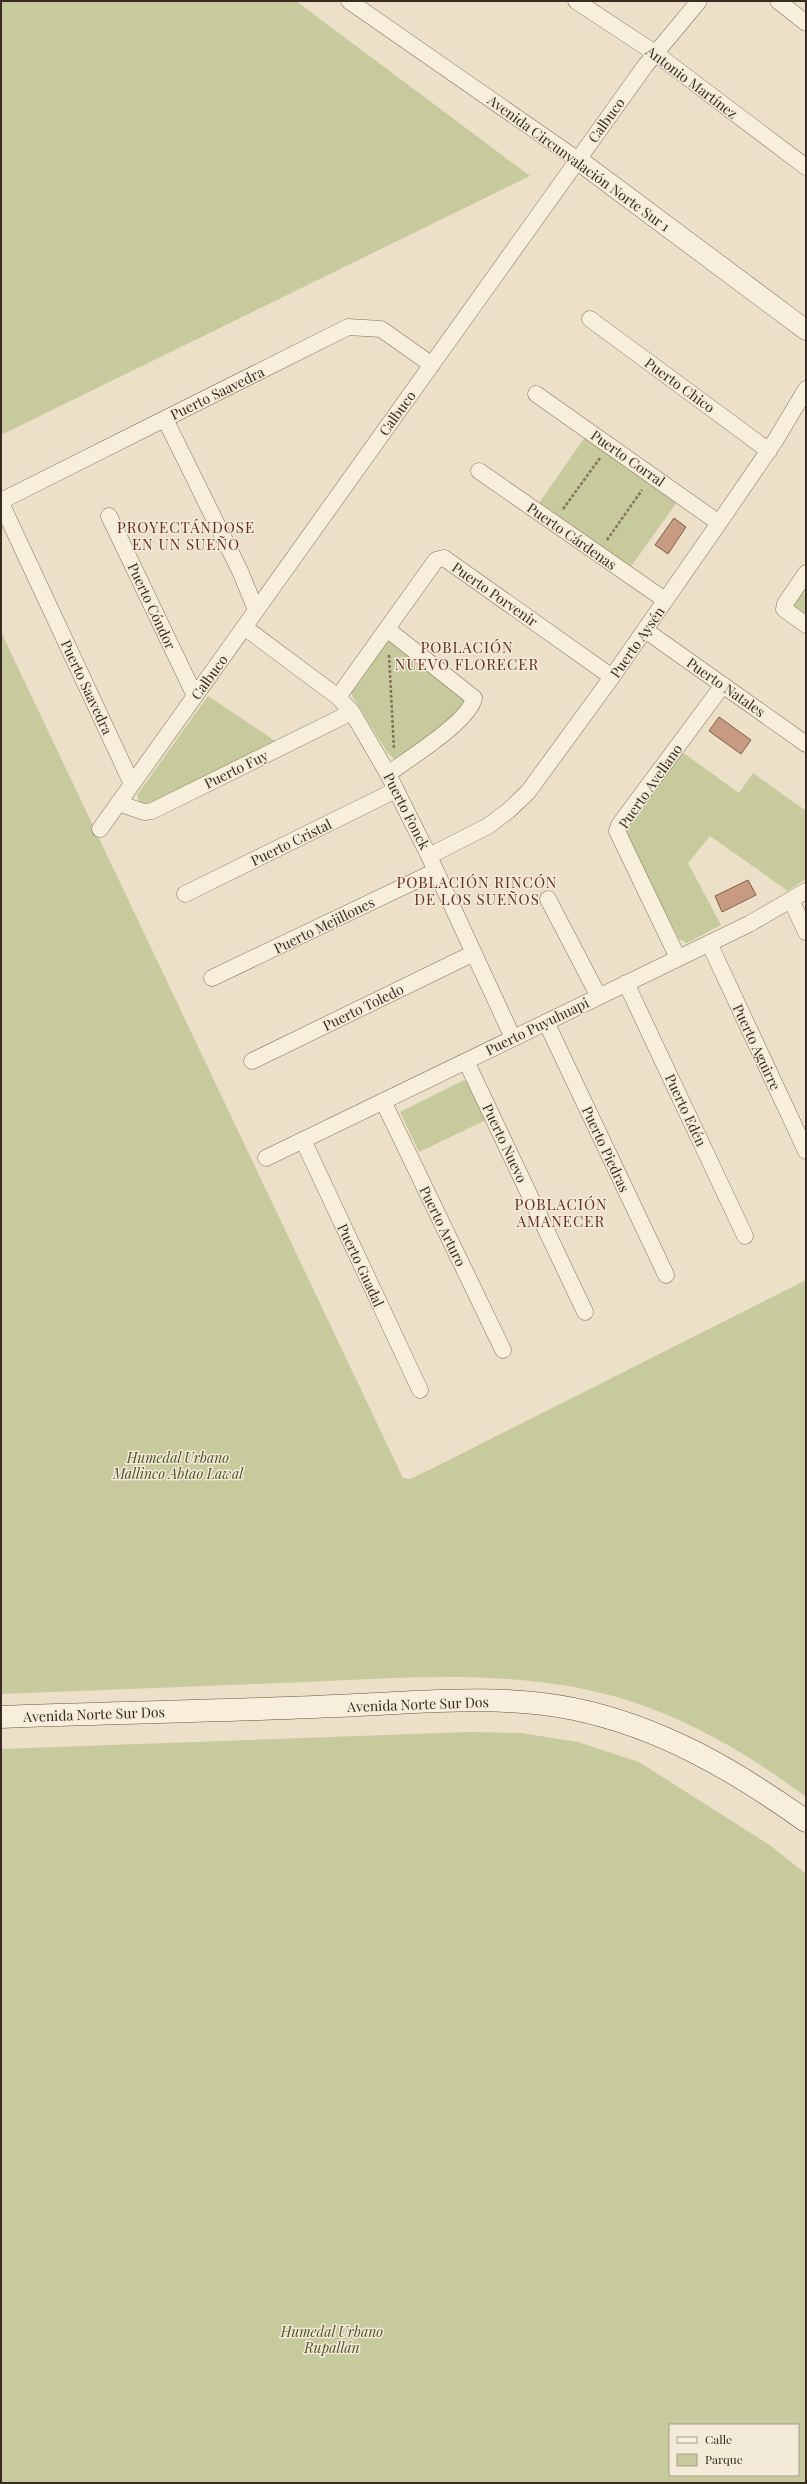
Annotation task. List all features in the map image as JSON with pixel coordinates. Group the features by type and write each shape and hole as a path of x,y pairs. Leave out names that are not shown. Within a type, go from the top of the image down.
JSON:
{"main road":[{"name":"Avenida Norte Sur Dos","path":"1,1716 338,1706 462,1700 539,1704 574,1709 606,1717 669,1739 722,1765 806,1821"}],"street":[{"name":"Avenida Circunvalación Norte Sur 1","path":"349,1 578,160 806,330"},
{"name":"Antonio Martínez","path":"576,1 655,53 806,167"},
{"name":"Calbuco","path":"100,829 655,53 700,1"},
{"path":"778,1 806,22"},
{"name":"Puerto Chico","path":"590,319 769,451"},
{"name":"Puerto Saavedra","path":"132,784 1,502 348,327 382,329 432,365"},
{"name":"Puerto Aysén","path":"429,856 488,826 518,802 536,782 612,677 769,451 806,389"},
{"name":"Puerto Corral","path":"536,394 719,523"},
{"path":"165,419 240,571 256,610"},
{"name":"Puerto Cárdenas","path":"479,471 666,600"},
{"name":"Puerto Cóndor","path":"109,516 195,696"},
{"name":"Puerto Porvenir","path":"338,697 436,560 444,558 612,677"},
{"path":"806,573 784,604 784,608 806,625"},
{"name":"Puerto Fonck","path":"244,627 338,697 352,712 391,772 396,790 429,856 513,1038"},
{"path":"387,629 474,698 461,717 442,736 391,772"},
{"name":"Puerto Natales","path":"645,630 806,744"},
{"name":"Puerto Avellano","path":"678,958 617,831 619,825 724,685"},
{"name":"Puerto Fuy","path":"118,803 144,812 152,811 352,712"},
{"name":"Puerto Cristal","path":"185,894 396,790"},
{"name":"Puerto Mejillones","path":"212,978 436,871"},
{"name":"Puerto Puyuhuapi","path":"266,1158 709,943 806,891"},
{"path":"548,899 599,997"},
{"path":"791,900 806,932"},
{"name":"Puerto Aguirre","path":"709,943 806,1151"},
{"name":"Puerto Toledo","path":"252,1061 474,953"},
{"name":"Puerto Edén","path":"626,983 745,1236"},
{"name":"Puerto Piedras","path":"546,1022 666,1275"},
{"name":"Puerto Nuevo","path":"466,1061 585,1312"},
{"name":"Puerto Arturo","path":"383,1101 503,1350"},
{"name":"Puerto Guadal","path":"302,1140 420,1390"}],"path":[{"path":"554,523 609,445"},
{"path":"597,553 652,476"},
{"path":"387,629 394,746 391,772"}],"green space":[{"path":"1,1 296,1 530,176 1,435"},
{"path":"585,437 677,502 630,568 539,503"},
{"path":"806,584 806,620 793,607 794,601"},
{"name":"Humedal Urbano Mallinco Abtao Lawal","path":"1,632 403,1478 410,1479 431,1469 806,1280 806,1797 786,1782 744,1755 677,1719 630,1701 551,1683 470,1677 428,1677 1,1694"},
{"path":"388,640 391,640 467,701 454,718 395,760 387,752 352,696 351,691"},
{"path":"208,696 277,742 158,802 140,804 137,795"},
{"path":"682,752 739,793 753,773 806,811 806,879 788,891 710,836 688,863 721,925 687,943 679,939 624,831"},
{"path":"464,1080 468,1083 486,1120 419,1152 400,1112"},
{"name":"Humedal Urbano Rupallán","path":"469,1732 521,1733 578,1742 639,1762 771,1846 806,1874 806,2483 1,2483 1,1749"}],"building":[{"path":"674,518 686,527 668,554 655,545"},
{"path":"719,717 751,740 741,754 709,731"},
{"path":"748,880 756,895 722,912 715,896"}],"district":[{"name":"PROYECTÁNDOSE EN UN SUEÑO","path":"186,536"},
{"name":"POBLACIÓN NUEVO FLORECER","path":"467,656"},
{"name":"POBLACIÓN RINCÓN DE LOS SUEÑOS","path":"477,890"},
{"name":"POBLACIÓN AMANECER","path":"561,1212"}]}
